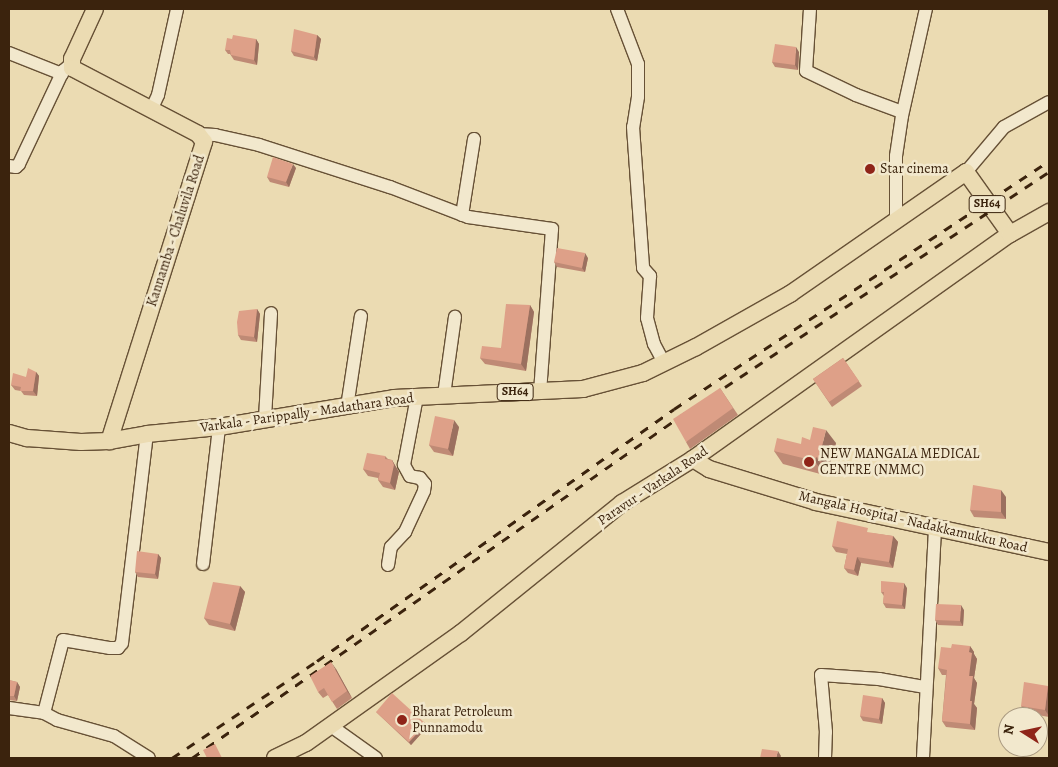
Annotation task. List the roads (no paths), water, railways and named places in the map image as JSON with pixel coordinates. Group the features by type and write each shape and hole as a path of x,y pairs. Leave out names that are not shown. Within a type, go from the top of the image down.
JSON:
{"main road":[{"path":"67,71 95,9"},
{"name":"Kannamba - Chaluvila Road","path":"67,71 152,108 198,134 204,142 109,441"},
{"name":"Varkala - Parippally - Madathara Road","path":"9,433 27,438 81,442 109,441 148,434 219,427 394,398 583,389 643,373 790,294 966,172"},
{"name":"SH64","path":"966,172 1010,234 1049,212"},
{"name":"Paravur - Varkala Road","path":"275,758 306,743 331,726 461,633 622,503 694,459 1010,234"},
{"name":"Mangala Hospital - Nadakkamukku Road","path":"694,459 709,469 816,502 1049,552"}],"street":[{"path":"152,108 158,95 177,9"},
{"path":"617,9 638,64 638,96 633,127 643,268 650,276 647,318 654,344 664,363"},
{"path":"810,9 806,71 856,95 902,112"},
{"path":"896,220 896,156 902,112 926,9"},
{"path":"9,53 67,71 19,164 16,167 9,166"},
{"path":"966,172 1004,127 1049,102"},
{"path":"198,134 215,135 259,145 390,187 462,215 552,229 540,391"},
{"path":"462,215 474,139"},
{"path":"265,418 271,313"},
{"path":"347,407 361,316"},
{"path":"444,395 455,317"},
{"path":"388,565 391,547 405,532 424,491 425,484 420,478 410,476 404,465 417,396"},
{"path":"203,564 219,427"},
{"path":"44,713 63,640 110,648 118,648 122,643 148,434"},
{"path":"923,758 934,526"},
{"path":"825,758 826,732 821,675 879,679 925,687"},
{"path":"9,708 44,713 57,720 114,736 148,758"},
{"path":"331,726 376,758"}],"railway":[{"path":"172,758 317,661 674,409 1049,161"},
{"path":"710,397 1049,172"},
{"path":"192,758 685,413"}],"place":[{"name":"Star cinema","path":"870,169"},
{"name":"NEW MANGALA MEDICAL CENTRE (NMMC)","path":"809,462"},
{"name":"Bharat Petroleum Punnamodu","path":"402,720"}]}
